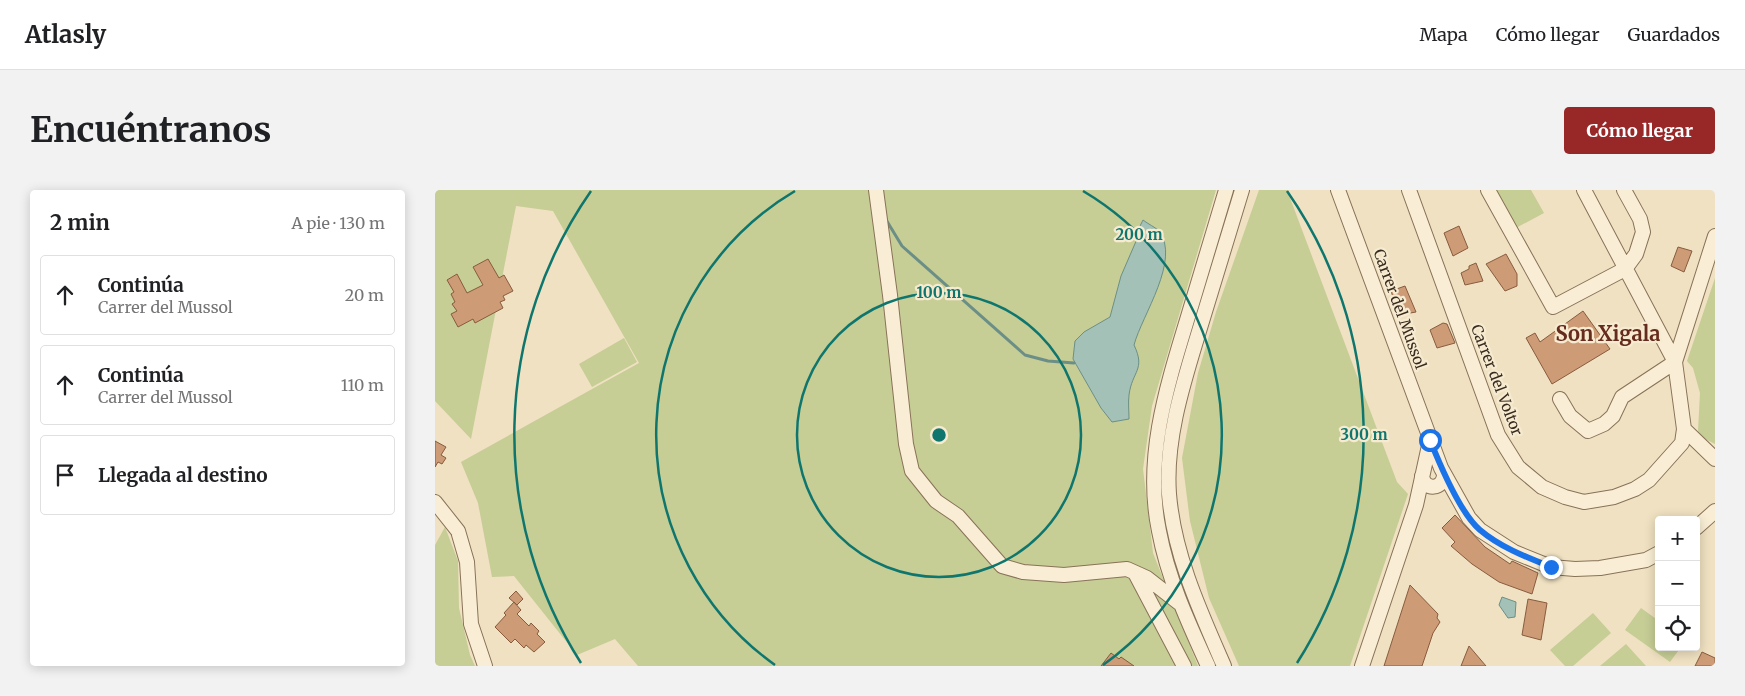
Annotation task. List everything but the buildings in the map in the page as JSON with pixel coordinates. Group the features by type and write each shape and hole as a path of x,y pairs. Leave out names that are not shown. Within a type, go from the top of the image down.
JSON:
{"street":[{"path":"876,190 890,295 906,444 912,471 936,501 958,516 1002,566 1023,572 1064,574 1127,569 1147,578 1179,603"},
{"path":"1208,666 1179,603 1167,566 1154,494 1154,460 1162,410 1226,190"},
{"path":"1224,666 1192,592 1183,563 1174,528 1169,494 1169,460 1177,412 1190,360 1242,190"},
{"name":"Carrer del Mussol","path":"1338,190 1430,440 1443,471 1469,518 1480,530 1514,552 1551,567 1575,569 1600,568 1647,560 1655,556"},
{"name":"Carrer del Voltor","path":"1409,190 1498,435 1518,468 1542,487 1565,497 1584,502 1614,497 1635,490 1649,480 1682,443 1684,429"},
{"path":"1488,190 1553,307 1625,269 1636,254 1643,232 1640,220 1624,190"},
{"path":"1584,190 1675,362 1684,429 1715,459"},
{"path":"1560,399 1570,416 1588,431 1604,424 1613,416 1622,397 1675,362 1715,236"},
{"path":"1428,480 1430,440"},
{"path":"1362,666 1416,505 1428,480 1431,465 1443,471 1445,478 1441,484 1428,480"},
{"name":"Carrer del Mussol","path":"1428,480 1460,502"},
{"path":"435,502 458,531 467,562 471,624 485,666"},
{"path":"1700,524 1715,511"},
{"path":"1135,573 1184,666"}],"green space":[{"path":"435,190 1216,190 1152,406 1143,469 1153,553 1198,666 638,666 615,639 577,655 514,576 492,577 478,503 461,462 639,363 553,211 516,206 471,439 435,401"},
{"path":"1232,190 1237,190 1171,414 1175,556 1217,666 1212,666 1169,553 1159,492 1165,418"},
{"path":"1259,190 1287,190 1397,482 1408,494 1350,666 1239,666 1209,598 1190,521 1182,458 1198,373 1216,312"},
{"path":"1496,190 1531,190 1544,213 1514,229"},
{"path":"1715,278 1715,444 1701,437 1698,431 1700,393 1693,368 1687,361"},
{"path":"624,338 637,362 592,387 579,364"},
{"path":"445,527 458,561 459,608 470,655 475,666 435,666 435,545"},
{"path":"1641,608 1655,618 1655,651 1678,651 1670,662 1625,630"},
{"path":"1593,613 1611,633 1573,666 1565,666 1550,650"},
{"path":"1626,644 1646,666 1600,666"}],"water":[{"path":"1143,220 1159,231 1165,243 1163,272 1134,345 1139,360 1129,395 1129,419 1112,422 1101,408 1073,359 1075,341 1084,332 1110,317 1121,276"},
{"path":"1502,597 1516,602 1515,617 1508,618 1499,605"}],"waterway":[{"path":"885,218 902,246 1025,355 1048,361 1074,363"}],"district":[{"name":"Son Xigala","path":"1608,333"}],"route":[{"path":"1430,440 1441,468 1469,518 1480,530 1514,552 1551,567"}]}
